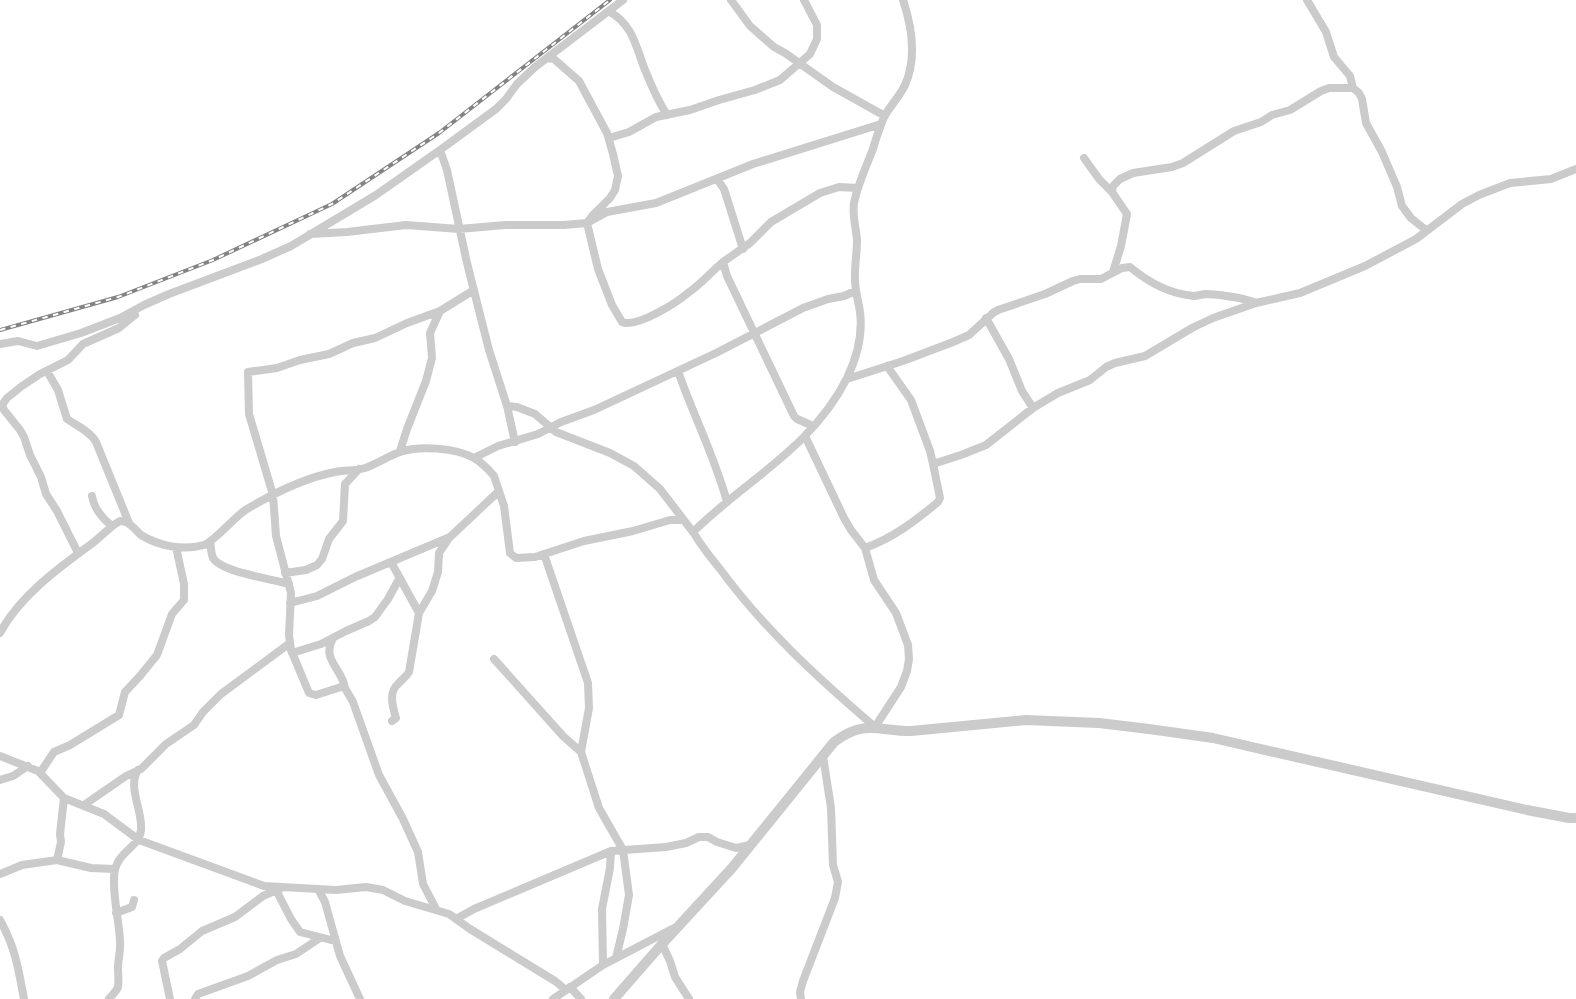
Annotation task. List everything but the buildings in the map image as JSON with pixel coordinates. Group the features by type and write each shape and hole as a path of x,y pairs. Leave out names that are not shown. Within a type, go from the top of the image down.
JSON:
{"street":[{"path":"0,344 18,341 41,345 108,324 169,294 262,260 310,234 376,195 496,109 517,84 547,58 610,12 623,0"},
{"path":"731,0 758,35 833,87 885,116"},
{"path":"609,138 629,132 656,117 690,110 780,80 810,54 817,39 817,25 804,0"},
{"path":"693,532 727,502 781,460 805,436 847,379 858,351 860,339 860,312 854,273 857,242 853,208 858,188 881,124 904,87 909,74 912,42 910,25 903,0"},
{"path":"1307,0 1326,32 1334,57 1350,76 1353,88 1362,99 1366,123 1382,152 1402,206 1411,218 1426,230"},
{"path":"610,12 618,16 631,31 648,79 667,115"},
{"path":"547,58 554,59 579,81 609,138 617,169 618,181 615,190 587,223"},
{"path":"1112,192 1113,186 1127,175 1172,167 1183,163 1234,131 1260,122 1272,115 1290,110 1321,91 1329,88 1353,88"},
{"path":"310,234 406,225 460,229 505,225 587,223 606,212 656,203 777,156 881,124"},
{"path":"440,150 491,357 507,406 515,442"},
{"path":"1084,158 1099,179 1112,192 1127,214 1128,219 1113,272"},
{"path":"933,464 986,444 1033,408 1058,393 1090,380 1106,367 1115,363 1145,356 1197,325 1256,303 1311,289 1393,252 1416,239 1462,204 1487,191 1516,182 1551,179 1576,169"},
{"path":"716,179 724,190 743,249"},
{"path":"587,223 598,269 612,305 625,324 643,319 678,301 723,262 743,249 771,222 820,192 839,187 858,188"},
{"path":"723,262 727,276 794,416 813,426"},
{"path":"847,379 969,335 986,318 998,310 1045,294 1073,281 1101,279 1113,272 1130,267 1156,285 1170,290 1189,295 1206,294 1239,298 1256,303"},
{"path":"345,688 316,694 309,693 292,653 290,644 291,593 276,536 272,495 248,414 248,372 277,368 300,360 329,354 353,342 375,338 407,323 440,311 474,290"},
{"path":"474,458 498,446 538,434 582,415 716,353 754,332 817,302 856,292"},
{"path":"78,553 57,511 46,494 41,476 30,455 24,437 2,406 7,398 22,386 68,360 83,344 122,326 141,307"},
{"path":"400,451 426,380 432,358 430,333 440,311"},
{"path":"986,318 1009,359 1022,391 1033,408"},
{"path":"865,548 886,540 901,531 938,502 940,498 930,451 911,400 887,366"},
{"path":"47,371 58,390 67,419 93,436 129,523 135,530 155,543 176,547 194,546 210,542 245,510 272,495 322,475 366,468 400,451 431,448 474,458 494,476 504,506 512,557 521,559 670,520 683,520"},
{"path":"678,371 716,466 727,502"},
{"path":"507,406 517,407 535,414 562,434 634,466 660,489 730,583 776,635 819,679 875,727"},
{"path":"805,436 844,518 865,548 874,580 896,612 908,645 908,671 901,687 875,727"},
{"path":"285,573 306,570 317,565 322,559 329,539 343,520 345,484 359,469"},
{"path":"392,721 396,718 392,702 393,691 409,672 419,613 432,591 438,572 439,553 450,537 499,492"},
{"path":"92,496 98,512 112,526"},
{"path":"0,633 3,620 78,553 112,526 120,522 129,523"},
{"path":"290,603 318,596 355,577 450,537"},
{"path":"210,542 214,559 218,563 232,570 288,584"},
{"path":"40,773 54,752 119,715 124,692 158,655 172,614 184,600 184,584 176,547"},
{"path":"544,554 588,683 589,708 581,752 599,808 623,850 629,895 616,958"},
{"path":"391,562 419,613"},
{"path":"292,653 321,644 375,617 392,594 399,579"},
{"path":"332,638 328,652 353,702 379,775 418,852 423,884 436,909"},
{"path":"84,805 138,770 166,744 194,725 203,712 221,694 290,644"},
{"path":"494,659 563,736 581,752"},
{"path":"614,999 750,845 834,742 856,729 875,727 897,731 911,731 1026,720 1099,723 1149,729 1213,738 1527,810 1576,818"},
{"path":"0,756 28,766 40,773 64,798 104,814 139,840 211,868 238,875 264,886 279,889 374,887 405,901 450,914 582,999"},
{"path":"801,999 800,992 804,977 835,898 838,882 833,865 831,808 823,756"},
{"path":"0,780 13,776 28,766"},
{"path":"109,999 117,989 118,984 120,943 116,913 114,869 125,852 139,840 141,819 136,800 134,778 138,770"},
{"path":"57,860 61,842 60,834 64,798"},
{"path":"456,919 474,909 611,851 666,847 686,843 699,837 708,837 736,848 750,845"},
{"path":"603,966 602,909 610,868 611,851"},
{"path":"0,874 22,864 57,860 91,868 114,869"},
{"path":"279,889 291,919 300,932 335,941"},
{"path":"170,999 162,961 164,958 180,949 202,931 235,917 263,896 279,889"},
{"path":"318,889 325,902 335,941 348,975 360,999"},
{"path":"116,913 132,907 134,900"},
{"path":"553,999 616,958 678,926 687,918"},
{"path":"0,920 10,940 18,963 19,980 24,999"},
{"path":"194,999 198,994 239,980 277,960 296,954 320,938"},
{"path":"662,944 675,976 689,999"}],"railway":[{"path":"0,330 118,297 213,260 332,204 439,133 610,0"}]}
